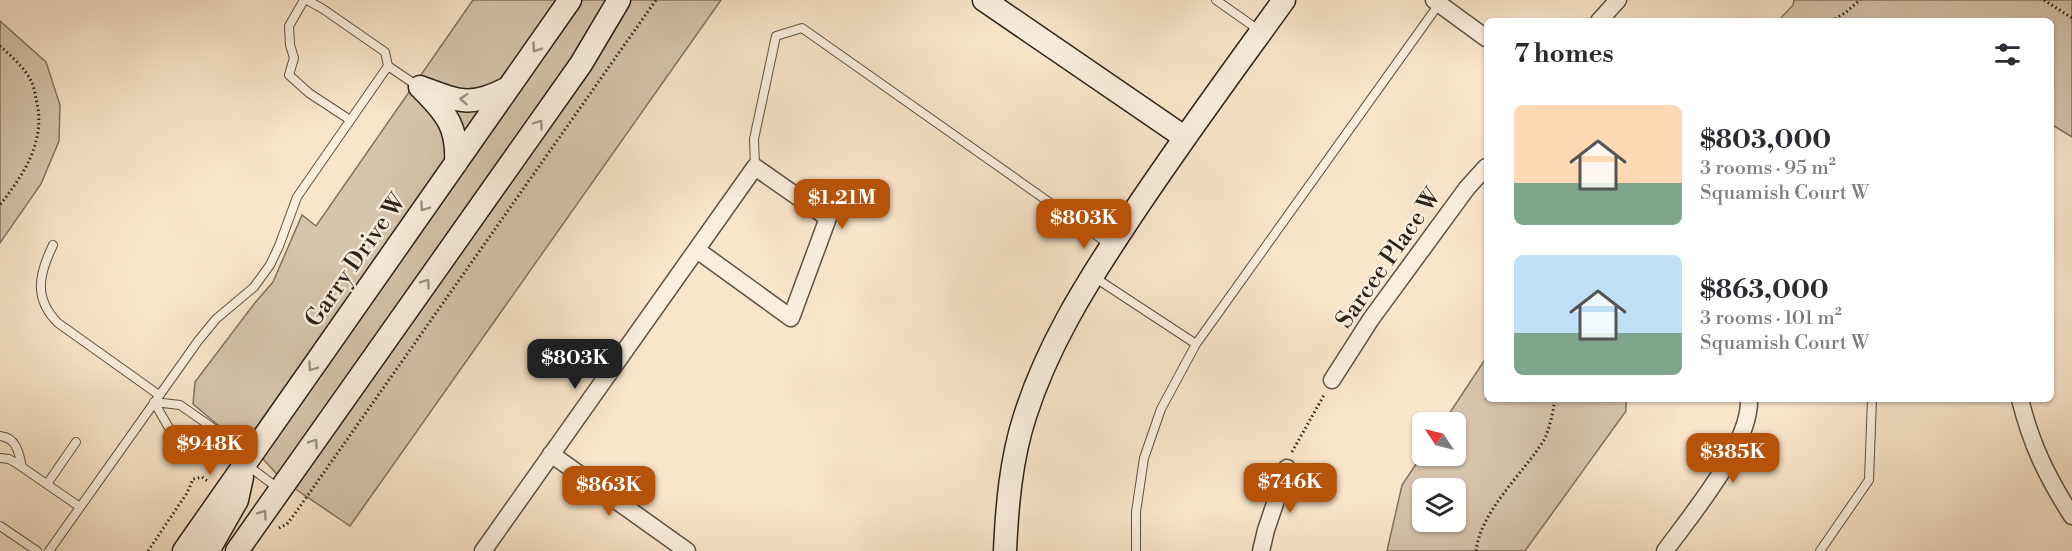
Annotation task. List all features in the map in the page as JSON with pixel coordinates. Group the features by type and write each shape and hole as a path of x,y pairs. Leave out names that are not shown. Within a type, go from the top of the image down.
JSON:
{"main road":[{"name":"Garry Drive W","path":"184,551 238,459 456,163 570,0"},
{"path":"237,551 581,64 619,0"},
{"path":"984,0 1184,137"},
{"path":"1005,551 1006,521 1013,466 1024,419 1042,367 1066,320 1111,246 1184,137 1284,0"},
{"path":"420,87 466,101 488,99 508,88"},
{"path":"420,87 440,106 451,125 457,144 456,163"},
{"path":"207,551 237,500 238,459"}],"street":[{"path":"1602,18 1618,0"},
{"path":"1437,2 1484,37"},
{"path":"483,551 755,167 828,218 791,318 697,250"},
{"name":"Sarcee Place W","path":"1332,380 1378,310 1467,188 1484,169"},
{"path":"1665,551 1730,458 1742,435 1749,402"},
{"path":"2021,402 2027,430 2049,480 2072,516"},
{"path":"551,454 687,551"},
{"path":"1261,551 1287,468"}],"lane":[{"path":"350,120 309,93 289,75 294,58 290,45 290,26 306,0 323,9 385,52 388,66 420,87"},
{"path":"1216,0 1261,32"},
{"path":"1136,551 1136,512 1144,458 1161,409 1196,344 1437,2"},
{"path":"755,167 754,139 776,36 802,28 1111,246"},
{"path":"50,551 198,341 216,319 254,287 270,266 297,197 388,66"},
{"path":"53,245 43,266 41,281 42,299 47,313 157,399 180,405 226,437 238,459 280,490"},
{"path":"1092,275 1196,344"},
{"path":"157,399 169,428 212,457 238,459"},
{"path":"1820,551 1869,480 1872,402"},
{"path":"0,436 8,437 16,446 22,467"},
{"path":"47,484 76,442"},
{"path":"0,458 9,459 80,507"},
{"path":"0,526 37,551"}],"path":[{"path":"1836,18 1860,0"},
{"path":"2044,0 2072,18"},
{"path":"0,46 32,81 40,115 38,142 21,179 0,205"},
{"path":"1287,468 1292,452 1332,380"},
{"path":"1476,551 1477,540 1486,519 1545,438 1554,402"}],"shaded area":[{"path":"473,0 721,0 350,526 282,480 255,450 219,426 193,404 195,382 273,282 302,215 316,226"},
{"path":"1794,0 2072,0 2072,137 2054,126 2054,18 1781,18 1793,5"},
{"path":"0,21 46,62 60,105 59,141 41,184 0,243"},
{"path":"1484,361 1484,402 1626,402 1626,411 1525,551 1387,551 1402,485 1415,466 1466,466 1466,412 1450,412"}]}
